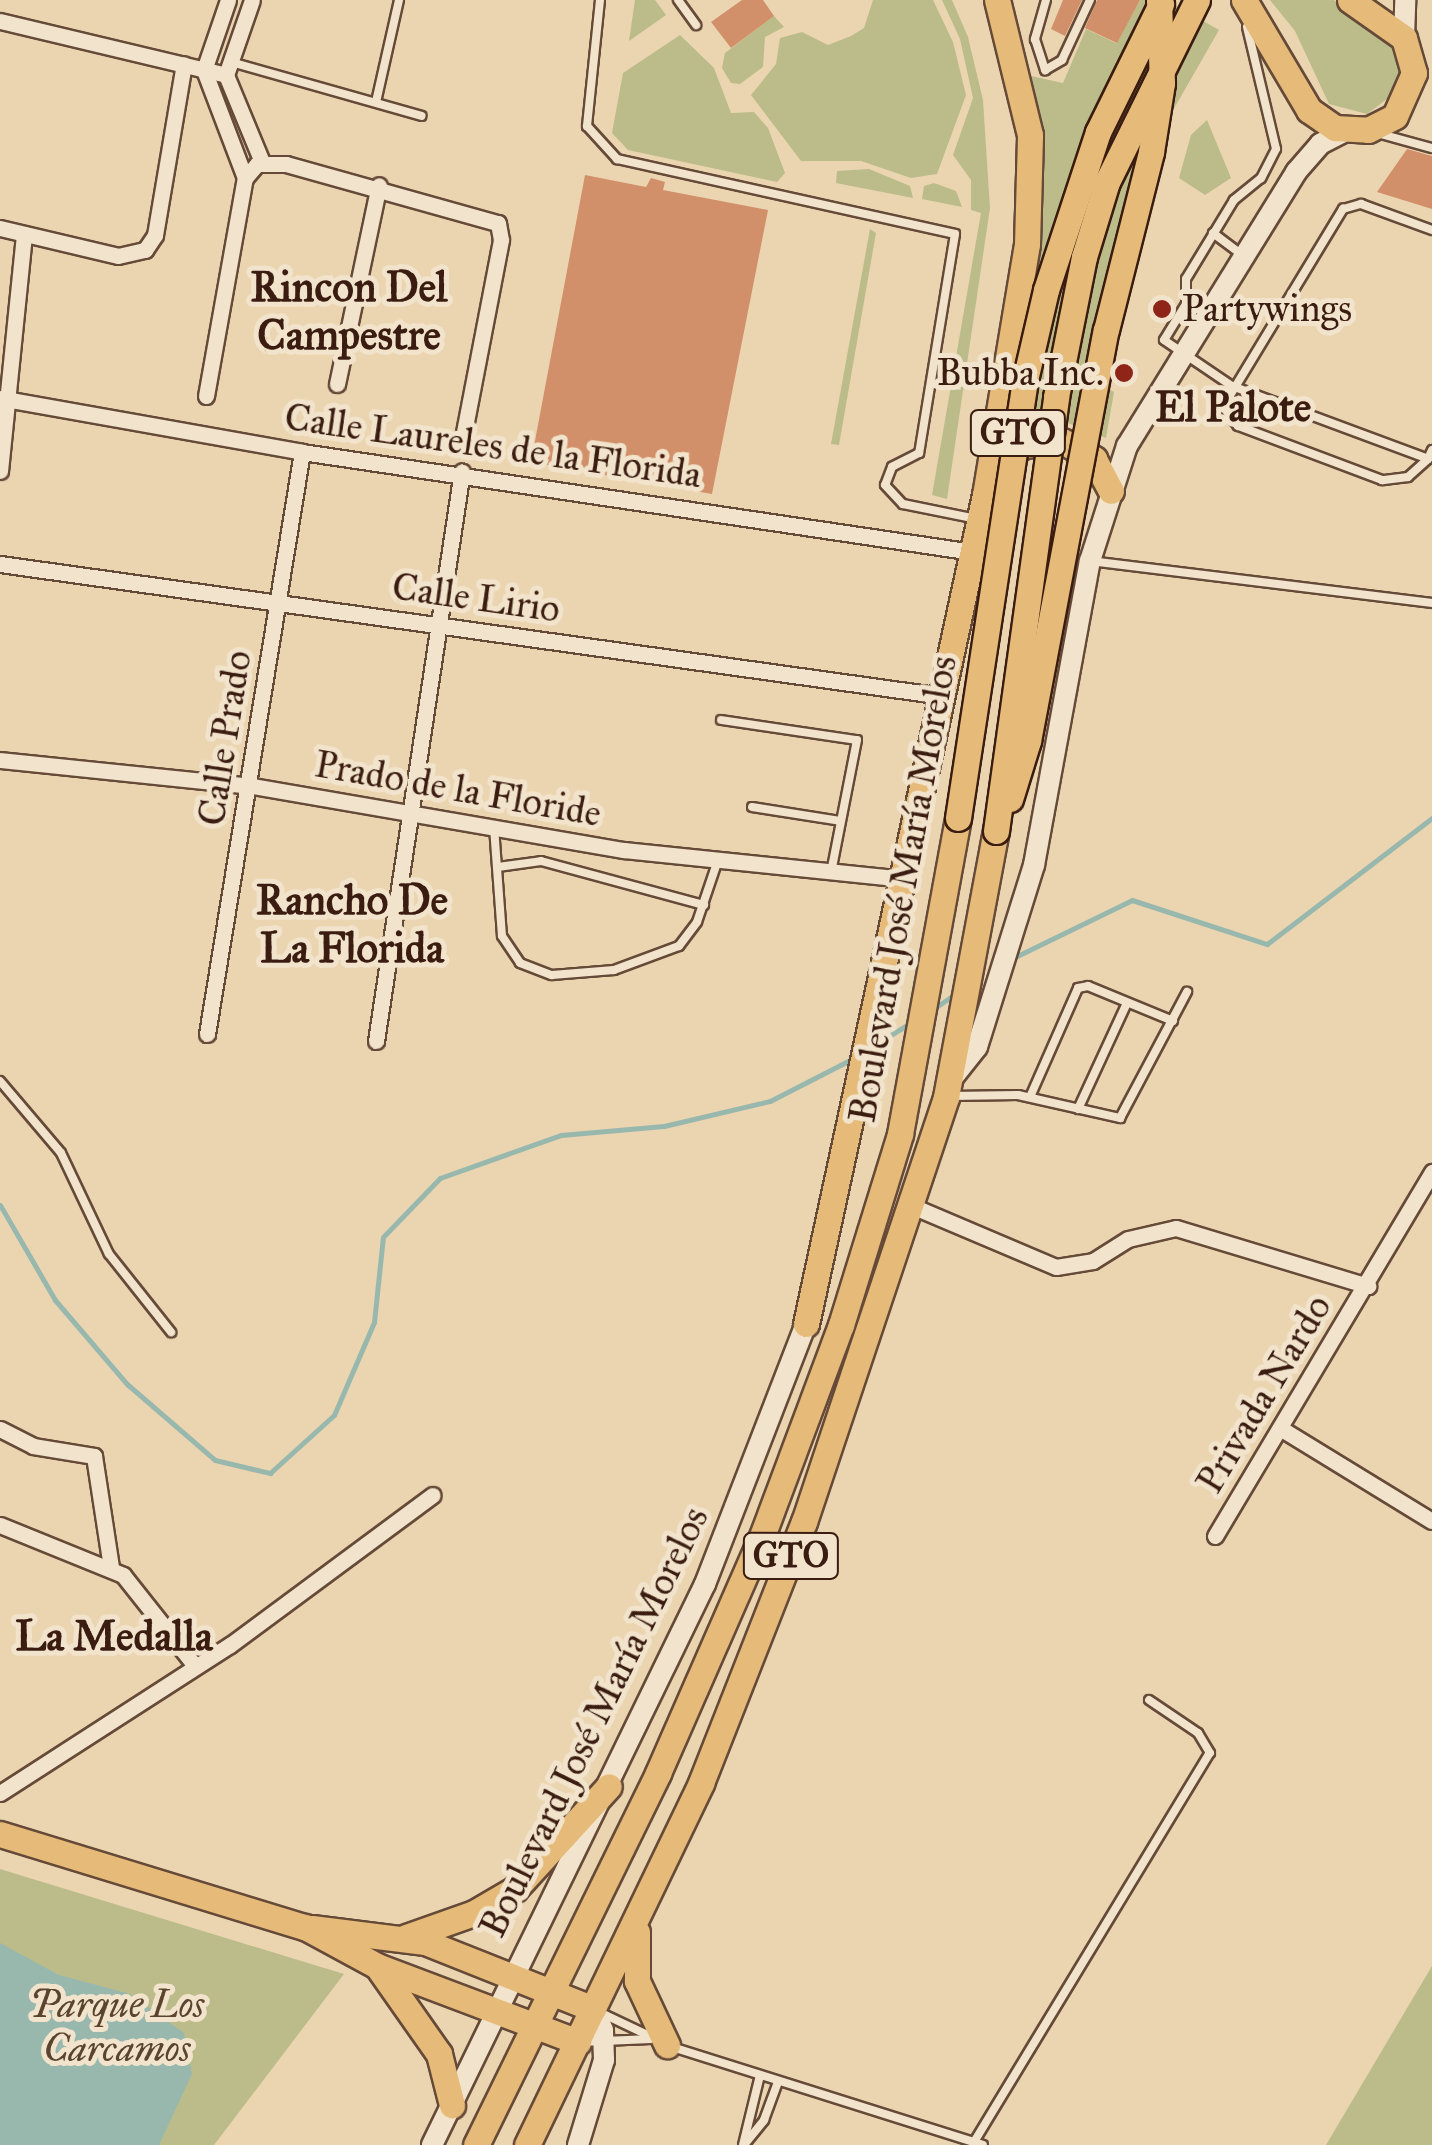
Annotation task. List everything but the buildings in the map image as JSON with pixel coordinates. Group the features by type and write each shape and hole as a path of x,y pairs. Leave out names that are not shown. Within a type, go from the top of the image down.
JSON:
{"main road":[{"path":"806,1324 857,1108 982,507 1031,188 1030,135 997,0"},
{"path":"996,831 1028,741 1106,330 1151,152 1162,84 1162,0"},
{"name":"Boulevard José María Morelos","path":"554,1993 764,1532 875,1226 900,1134 933,980 1026,376 1046,290 1098,132 1162,0"},
{"name":"Boulevard José María Morelos","path":"593,2009 641,1915 760,1640 912,1206 946,1091 996,831 1056,398 1084,256 1115,166 1197,0"},
{"path":"1243,7 1304,104 1357,131 1395,116 1412,86 1404,38 1350,0"},
{"path":"982,507 1002,460 1024,445 1050,440 1094,459 1111,491"},
{"path":"806,1324 875,1226"},
{"path":"416,1939 515,1889 609,1786"},
{"path":"0,1834 305,1927 416,1939 593,2009"},
{"path":"641,1915 637,1981 661,2042"},
{"path":"305,1927 376,1966 578,2042"},
{"path":"416,1939 424,1968 440,1990"},
{"path":"376,1966 439,2054 452,2105"},
{"name":"GTO","path":"476,2145 554,1993"},
{"name":"GTO","path":"527,2145 593,2009"}],"street":[{"path":"206,396 245,178 204,70 228,0"},
{"path":"252,0 228,68 262,162"},
{"path":"1404,0 1404,38"},
{"path":"0,21 204,70 228,68"},
{"path":"0,228 118,256 138,256 155,234 184,64"},
{"name":"Boulevard José María Morelos","path":"946,1091 977,1047 1000,986 1034,866 1090,562 1111,491 1138,424 1304,161 1357,131"},
{"path":"245,178 262,162"},
{"path":"262,162 379,185 492,219 501,229 463,438"},
{"path":"337,384 379,185"},
{"path":"0,470 3,398 24,234"},
{"name":"Calle Laureles de la Florida","path":"3,398 302,452 462,472 973,552"},
{"name":"Calle Prado","path":"208,1034 252,786 302,452"},
{"path":"376,1041 462,472"},
{"name":"Calle Lirio","path":"0,564 943,696"},
{"name":"Prado de la Floride","path":"0,760 252,786 494,828 718,860 905,879"},
{"name":"Privada Nardo","path":"1215,1536 1431,1176"},
{"path":"912,1206 1056,1268 1092,1261 1128,1239 1176,1228 1368,1286"},
{"name":"Boulevard José María Morelos","path":"432,2145 609,1786 739,1506 806,1324"},
{"path":"1280,1428 1432,1521"},
{"path":"0,1429 33,1446 94,1456 111,1568"},
{"path":"0,1793 194,1666 433,1495"},
{"path":"0,1525 111,1568 142,1594 194,1666"},
{"path":"578,2145 606,2045 593,2009"}],"lane":[{"path":"376,102 399,0"},
{"path":"600,0 587,126 616,159 955,234 919,453 892,467 885,485 902,504 982,507"},
{"path":"678,0 696,25"},
{"path":"1046,0 1034,39 1036,58 1045,70 1062,60 1090,0"},
{"path":"1243,7 1276,149 1261,178 1234,200 1186,280 1186,304 1164,340 1232,386 1430,454 1401,480 1368,475 1230,422 1223,407 1232,386 1343,209 1374,207 1432,230"},
{"path":"228,68 422,116"},
{"path":"1357,131 1432,148"},
{"path":"1214,233 1242,254"},
{"path":"1090,562 1432,604"},
{"path":"721,720 857,740 832,872"},
{"path":"752,808 840,821"},
{"path":"494,828 498,922 507,948 533,971 552,975 614,970 670,952 687,938 704,904 718,860"},
{"path":"498,868 558,864 704,904"},
{"path":"1030,1098 1078,988 1173,1021"},
{"path":"946,1091 1030,1098 1120,1118 1187,992"},
{"path":"1078,1109 1126,1003"},
{"path":"0,1080 61,1153 109,1254 171,1332"},
{"path":"593,2009 661,2042 978,2144 1210,1753 1198,1733 1149,1700"},
{"path":"578,2042 661,2042"},
{"path":"743,2145 760,2076"},
{"path":"743,2145 764,2120 778,2082"}],"green space":[{"path":"635,0 655,0 666,15 629,41"},
{"path":"873,0 933,0 953,42 966,95 937,174 911,178 861,161 801,161 751,95 776,64 780,38 802,32 828,45 851,36 864,28"},
{"path":"942,0 952,0 968,37 983,100 990,208 947,499 932,495 981,213 971,210 971,180 953,155 973,98 960,39"},
{"path":"1140,0 1166,0 1219,30 1168,119 1106,387 1114,392 1106,438 1055,418 1031,422 1019,333 1040,231 1045,135 1031,76 1063,83 1086,29 1116,43"},
{"path":"1270,0 1334,0 1348,9 1393,43 1401,64 1395,93 1367,114 1329,104 1295,31"},
{"path":"774,16 784,27 765,37 763,67 740,84 731,83 722,68 725,53"},
{"path":"680,35 714,68 731,113 754,112 768,128 785,173 777,182 628,150 612,133 623,73"},
{"path":"1207,120 1231,178 1205,195 1179,178 1191,135"},
{"path":"869,169 910,186 913,198 836,183 837,171"},
{"path":"934,183 956,191 962,207 922,199 924,186"},
{"path":"870,229 876,233 839,445 831,444"},
{"name":"Parque Los Carcamos","path":"0,1869 344,1974 214,2145 0,2145"},
{"path":"1432,1966 1432,2145 1326,2145"}],"water":[{"path":"0,1943 59,1975 130,1994 184,2033 192,2074 159,2145 0,2145"}],"waterway":[{"path":"1013,958 1132,900 1267,944 1432,818"},
{"path":"933,1009 957,993"},
{"path":"878,1043 911,1022"},
{"path":"0,1205 55,1300 127,1384 215,1460 270,1473 334,1415 374,1322 383,1237 440,1178 561,1135 664,1126 770,1101 856,1057"}],"place":[{"name":"Partywings","path":"1162,309"},
{"name":"Bubba Inc.","path":"1124,373"}],"district":[{"name":"Rincon Del Campestre","path":"349,311"},
{"name":"El Palote","path":"1233,407"},
{"name":"Rancho De La Florida","path":"352,924"},
{"name":"La Medalla","path":"114,1636"}]}
